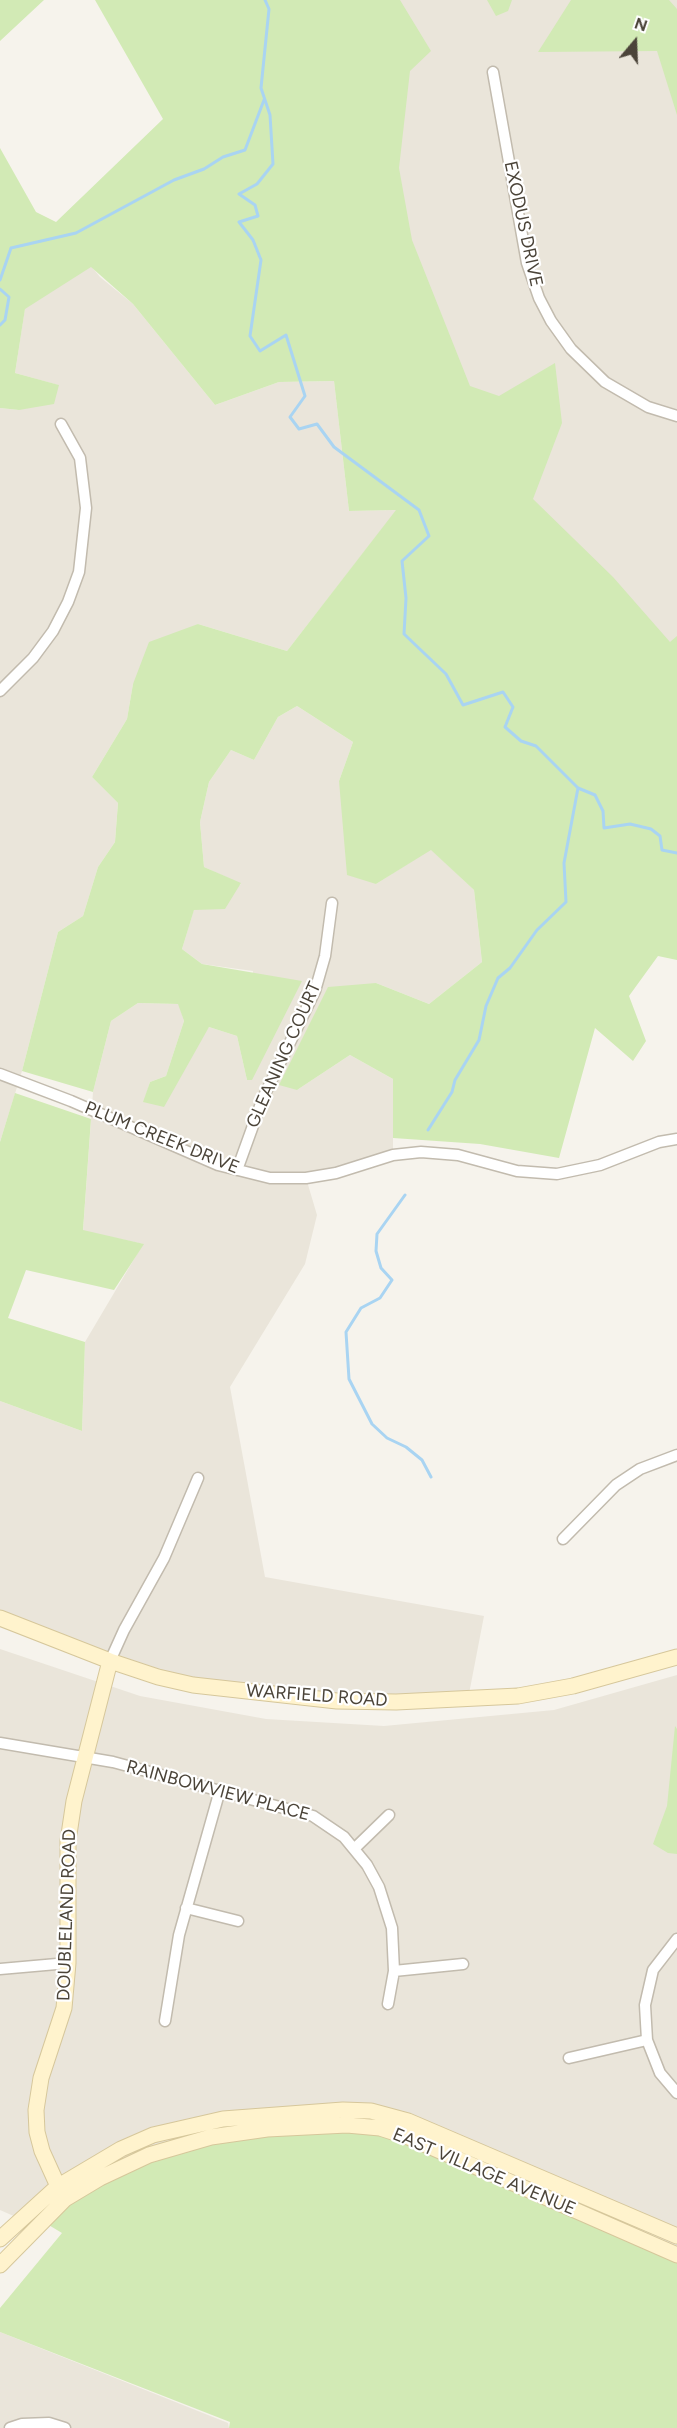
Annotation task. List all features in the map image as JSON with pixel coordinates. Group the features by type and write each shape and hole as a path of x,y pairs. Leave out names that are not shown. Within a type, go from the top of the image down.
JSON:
{"street":[{"name":"EXODUS DRIVE","path":"493,72 527,263 539,298 551,321 571,349 605,382 648,407 677,416"},
{"path":"0,691 33,658 53,631 68,602 79,572 86,508 81,465 76,447 61,424"},
{"name":"GLEANING COURT","path":"237,1170 263,1098 315,991 325,956 332,903"},
{"name":"PLUM CREEK DRIVE","path":"0,1074 237,1170 270,1178 306,1178 336,1173 393,1155 421,1152 458,1155 517,1171 557,1174 600,1165 659,1142 677,1139"},
{"path":"563,1539 616,1485 640,1469 677,1455"},
{"path":"110,1661 124,1629 164,1558 198,1478"},
{"name":"WARFIELD ROAD","path":"0,1618 110,1661 193,1685 337,1701 396,1702 518,1696 573,1686 677,1657"},
{"name":"DOUBLELAND ROAD","path":"61,2193 42,2151 36,2110 41,2078 64,2008 68,1964 68,1841 74,1801 110,1661"},
{"name":"RAINBOWVIEW PLACE","path":"0,1743 85,1757 220,1790 313,1816 344,1837 367,1865 389,1913 394,1971 388,2004"},
{"path":"165,2021 186,1908 220,1790"},
{"path":"354,1849 389,1815"},
{"path":"186,1908 238,1922"},
{"path":"677,1940 661,1958 647,1989 645,2005 647,2040 660,2073 677,2093"},
{"path":"0,1969 68,1964"},
{"path":"394,1971 463,1964"},
{"path":"569,2058 647,2040"},
{"name":"EAST VILLAGE AVENUE","path":"0,2239 122,2149 153,2135 223,2119 268,2114 370,2111 408,2121 677,2236"},
{"name":"EAST VILLAGE AVENUE","path":"0,2265 61,2193 149,2155 211,2137 267,2128 348,2126 380,2128 408,2137 677,2255"},
{"path":"10,2428 22,2424 49,2423 65,2428"}],"shaded area":[{"path":"383,0 677,0 677,654 480,467 395,207"},
{"path":"91,266 100,277 133,304 215,405 279,382 334,381 349,511 397,510 287,651 198,624 133,684 127,719 92,777 118,803 115,842 98,867 83,916 58,932 22,1071 0,1142 0,408 19,410 58,385 15,373 25,308"},
{"path":"297,706 353,742 339,781 376,884 431,849 474,890 482,962 429,1004 376,983 297,1090 350,1055 393,1079 393,1155 306,1178 317,1215 305,1264 230,1387 265,1577 484,1616 468,1699 396,1702 193,1685 0,1618 0,1401 82,1431 85,1342 143,1244 83,1231 93,1092 111,1021 138,1003 179,1004 184,1021 166,1076 150,1082 144,1102 209,1027 237,1036 247,1080 253,971 202,964 182,949 194,909 241,884 204,867 200,822 209,782 231,750 254,760 278,717"},
{"path":"0,1649 140,1696 266,1719 384,1726 554,1710 677,1675 677,2266 169,2159 43,2229 0,2210"},
{"path":"0,2332 228,2423 229,2428 0,2428"}],"green space":[{"path":"0,0 44,0 0,41"},
{"path":"95,0 400,0 431,51 410,71 399,168 412,240 470,386 499,396 555,363 562,423 533,499 613,577 670,642 677,636 677,960 658,956 629,996 646,1041 633,1061 595,1028 559,1158 480,1144 393,1138 393,1079 350,1055 297,1090 279,1085 328,987 376,983 429,1004 482,962 474,890 431,850 376,884 347,875 339,781 353,742 297,706 278,717 254,760 231,750 209,782 200,822 204,867 241,883 225,909 194,910 182,949 202,964 302,981 252,1080 247,1080 237,1036 209,1027 164,1107 143,1102 150,1082 166,1076 184,1021 178,1004 138,1003 111,1021 93,1092 22,1071 58,932 83,916 98,867 115,842 118,803 92,777 127,719 133,684 149,642 198,624 287,651 396,510 349,511 334,381 279,382 215,405 133,304 91,267 25,309 15,373 59,385 54,404 19,410 0,408 0,148 36,212 56,222 163,119"},
{"path":"487,0 512,0 508,11 496,16"},
{"path":"571,0 669,0 677,9 677,115 657,51 538,52"},
{"path":"15,1093 91,1119 83,1230 144,1244 114,1290 26,1270 8,1318 85,1342 82,1431 0,1401 0,1142"},
{"path":"675,1726 677,1729 677,1854 668,1853 653,1844 667,1806"},
{"path":"380,2128 677,2255 677,2428 229,2428 230,2422 0,2332 0,2308 62,2233 42,2221 100,2178 211,2137"}],"waterway":[{"path":"265,0 269,9 261,88 270,115 273,164 257,184 239,194 255,205 258,216 239,222 253,240 261,260 250,336 260,351 286,335 305,396 290,417 299,429 317,424 334,447 419,510 429,536 402,561 406,598 404,634 446,674 463,705 503,692 513,707 505,727 521,741 536,746 578,788 595,795 603,811 604,828 630,824 651,829 660,836 662,850 677,853"},
{"path":"0,280 11,248 76,233 174,180 204,169 223,157 245,150 264,100"},
{"path":"0,289 9,297 5,320 0,325"},
{"path":"428,1130 452,1092 455,1080 479,1040 486,1006 498,978 510,968 537,930 566,902 564,863 578,788"},
{"path":"405,1195 377,1234 376,1251 381,1268 392,1280 380,1298 361,1308 346,1332 349,1379 372,1424 387,1438 406,1447 422,1460 431,1477"}]}
